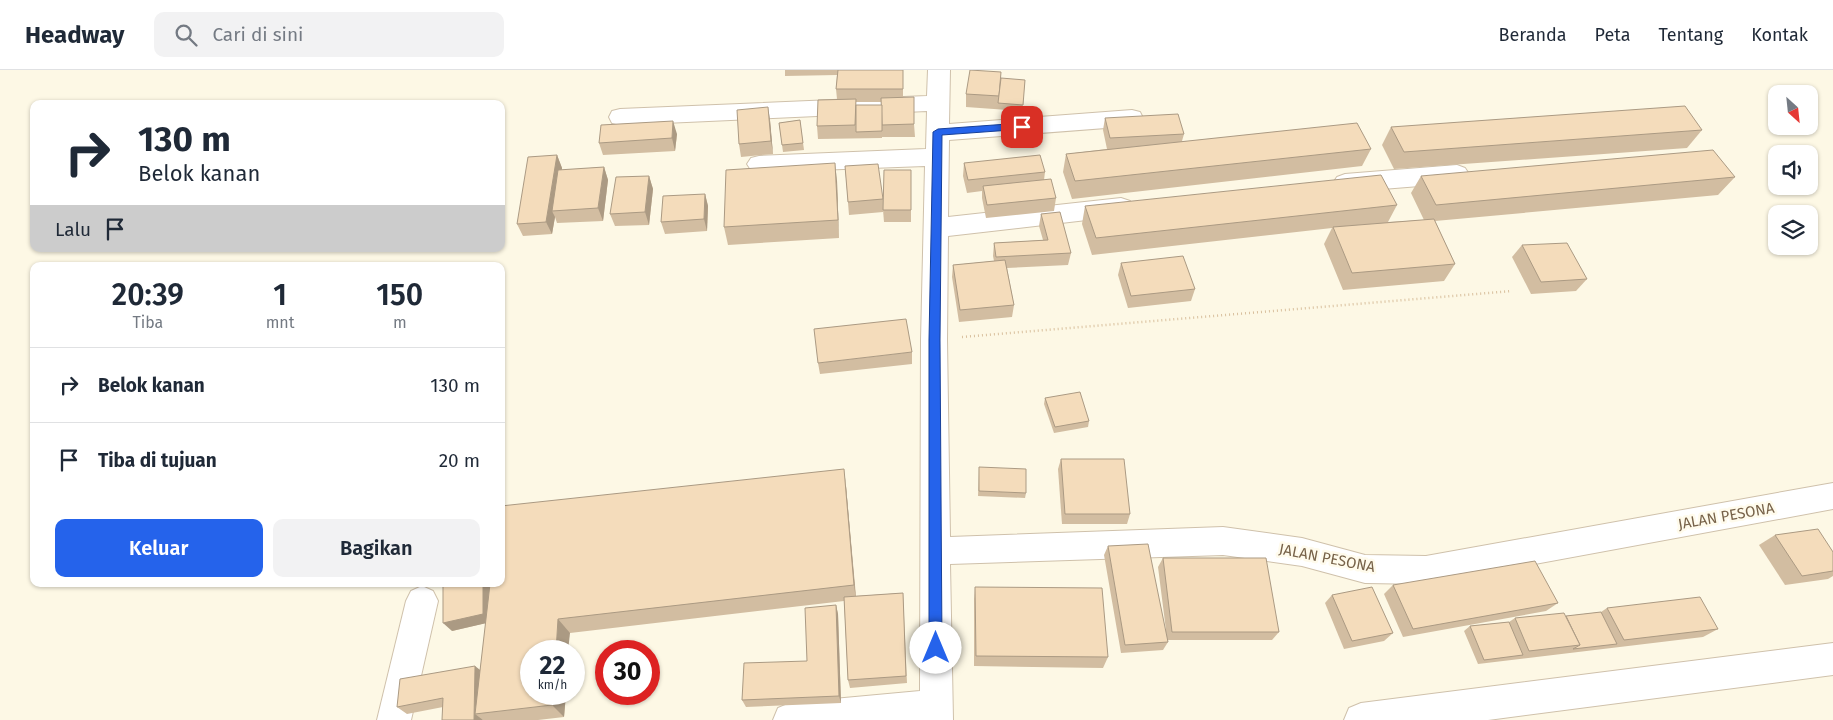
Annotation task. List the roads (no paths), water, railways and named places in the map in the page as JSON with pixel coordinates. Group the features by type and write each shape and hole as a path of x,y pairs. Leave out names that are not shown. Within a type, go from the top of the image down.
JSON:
{"street":[{"path":"790,720 936,713 934,340 939,70"},
{"path":"620,117 938,104"},
{"path":"760,164 938,145 1132,118"},
{"path":"1327,185 1474,172"},
{"path":"936,228 1138,205"},
{"name":"JALAN PESONA","path":"936,551 1223,541 1302,552 1365,569 1426,570 1833,496"},
{"path":"394,720 422,601"},
{"path":"1361,720 1833,660"}]}
